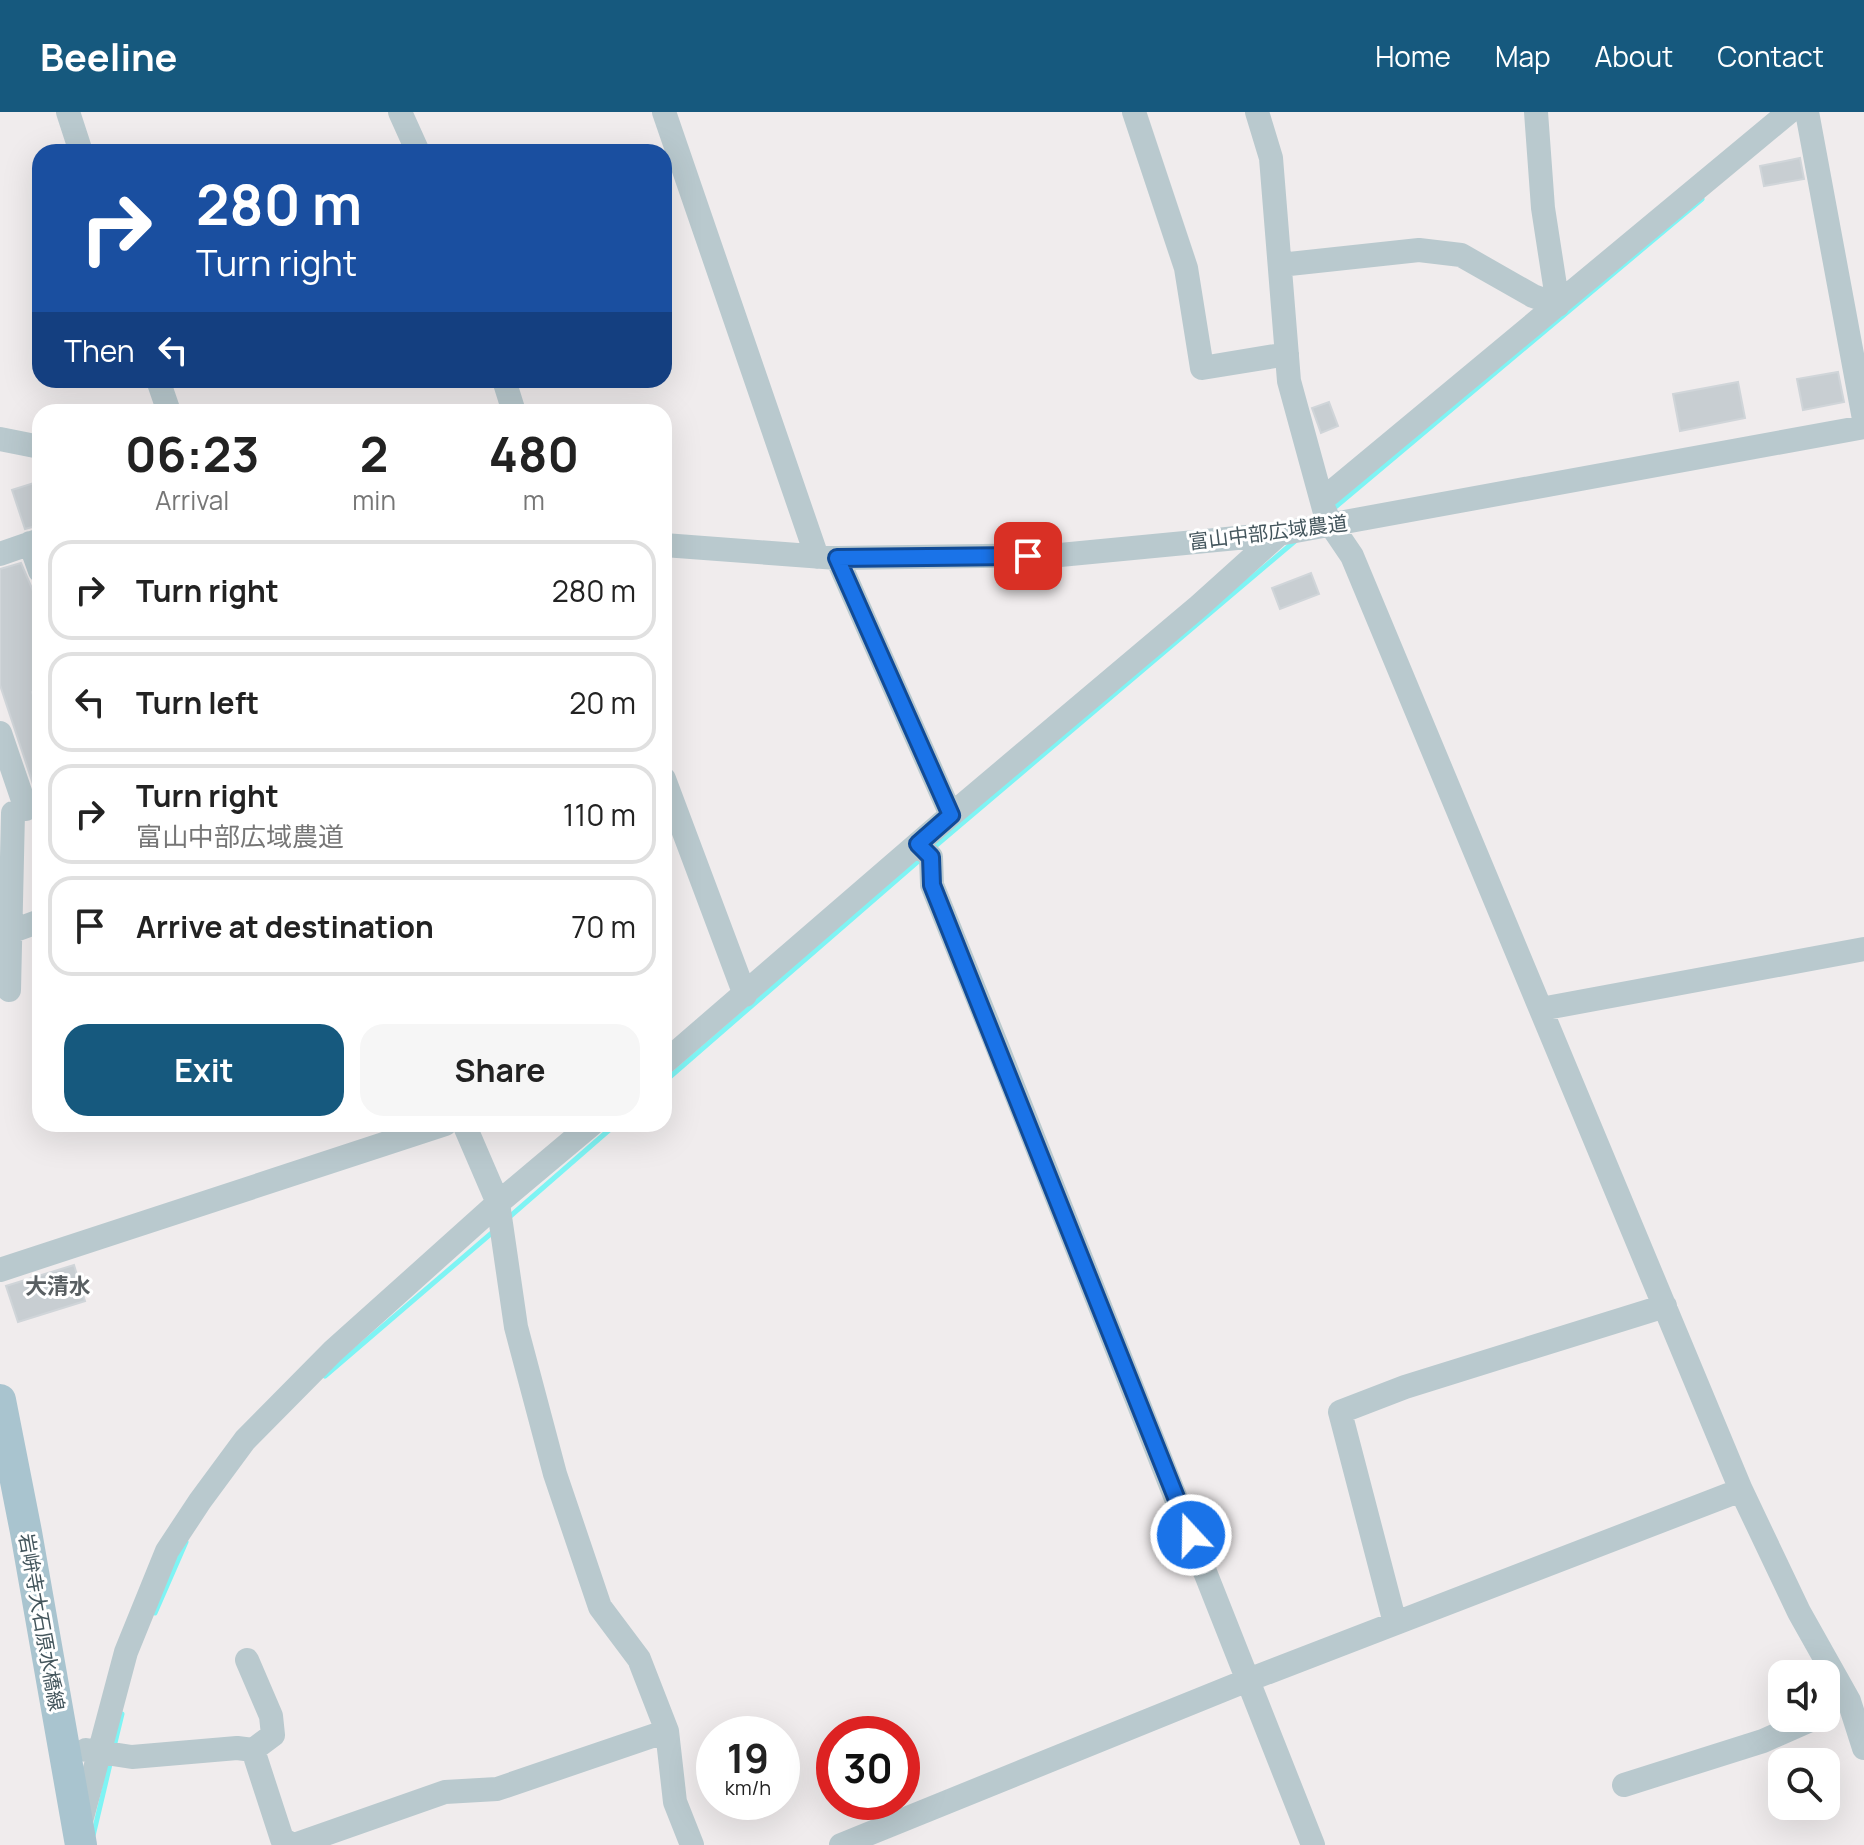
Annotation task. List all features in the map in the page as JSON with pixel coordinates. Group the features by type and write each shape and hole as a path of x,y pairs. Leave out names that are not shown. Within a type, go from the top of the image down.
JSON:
{"main road":[{"name":"岩峅寺大石原水橋線","path":"0,1400 80,1838"}],"street":[{"path":"68,112 78,144"},
{"path":"400,112 414,144"},
{"path":"664,112 827,557 951,815"},
{"path":"1134,112 1186,268 1202,368 1287,354"},
{"path":"1257,112 1271,158 1289,381 1331,525 1352,556 1741,1490 1799,1612 1857,1699 1864,1748"},
{"path":"1536,112 1543,208 1558,305"},
{"path":"1322,500 1789,112"},
{"path":"1807,112 1854,315 1864,419"},
{"path":"1280,265 1419,250 1461,255 1533,296 1558,305"},
{"name":"富山中部広域農道","path":"672,546 827,557 1060,555 1279,534 1864,427"},
{"path":"0,439 32,445"},
{"path":"672,1056 1279,534"},
{"path":"0,554 32,543"},
{"path":"0,733 20,811 10,932 9,990"},
{"path":"672,800 745,995"},
{"path":"918,844 931,857 932,885 1313,1845"},
{"path":"10,932 32,924"},
{"path":"1541,1009 1864,949"},
{"path":"0,1270 421,1132"},
{"path":"467,1132 498,1203 516,1327 555,1474 600,1607 639,1659 667,1731 675,1802 692,1845"},
{"path":"80,1838 126,1652 167,1551 209,1489 245,1440 333,1351 582,1132"},
{"path":"1395,1623 1340,1412 1405,1387 1665,1306"},
{"path":"841,1845 1248,1680 1741,1490"},
{"path":"64,1747 132,1757 237,1748 253,1750 273,1735 271,1716 247,1660"},
{"path":"253,1750 282,1839 294,1845 445,1792 497,1789 667,1731"},
{"path":"1624,1785 1783,1732"}],"building":[{"path":"1800,158 1804,179 1764,186 1760,166"},
{"path":"1838,372 1844,402 1803,410 1797,379"},
{"path":"1738,382 1745,418 1680,431 1673,394"},
{"path":"1329,402 1338,426 1321,433 1312,408"},
{"path":"32,484 32,527 25,529 12,490"},
{"path":"21,563 32,588 32,781 0,685 0,569"},
{"path":"1311,573 1319,594 1280,609 1272,588"},
{"path":"74,1265 85,1301 18,1322 6,1286"}],"waterway":[{"path":"1333,509 1702,199"},
{"path":"933,848 1295,541"},
{"path":"672,1075 923,857"},
{"path":"507,1219 607,1132"},
{"path":"325,1376 494,1231"},
{"path":"155,1613 186,1542"},
{"path":"114,1747 122,1714"},
{"path":"93,1836 111,1760"}],"district":[{"name":"大清水","path":"58,1286"}],"route":[{"path":"1028,556 837,558 951,815 918,844 931,857 932,885 1191,1535"}]}
